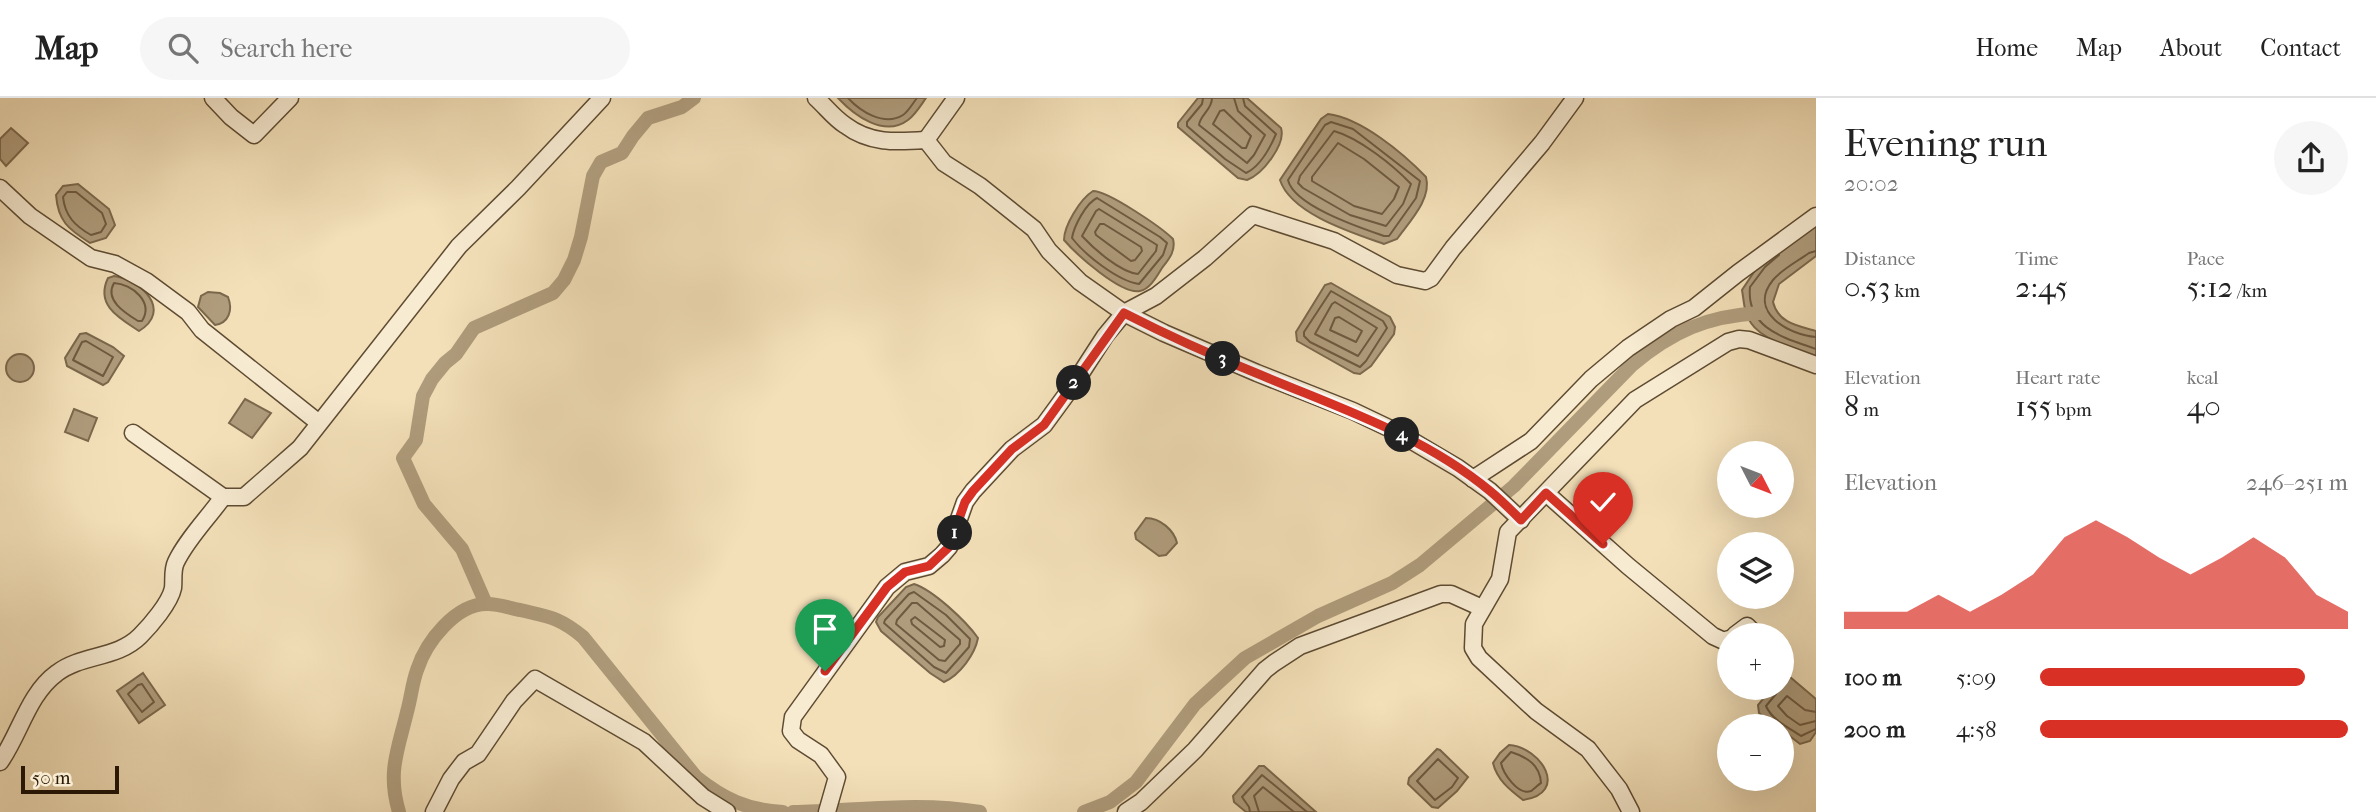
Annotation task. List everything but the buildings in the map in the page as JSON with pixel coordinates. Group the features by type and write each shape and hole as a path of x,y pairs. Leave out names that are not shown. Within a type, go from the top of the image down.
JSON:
{"street":[{"path":"213,98 254,135 290,98"},
{"path":"132,433 223,497 244,497 300,448 459,246 518,188 602,98"},
{"path":"816,98 844,125 868,138 890,142 926,140"},
{"path":"926,140 956,98"},
{"path":"827,812 836,777 821,755 798,740 791,731 793,717 887,587 905,572 929,566 949,547 965,502 973,491 1012,449 1044,425 1124,313 1156,296 1205,258 1253,215 1334,240 1397,275 1425,281 1431,278 1542,143 1575,98"},
{"path":"926,140 944,163 980,186 1034,229 1049,251 1080,282 1124,313 1198,348 1386,427 1473,479 1518,517"},
{"path":"0,188 30,216 91,258 115,264 146,281 188,312 202,330 319,423"},
{"path":"1473,479 1531,441 1591,379 1628,348 1704,301 1816,216"},
{"path":"1631,812 1619,789 1588,749 1536,711 1479,658 1473,648 1474,624 1500,579 1508,532 1518,517 1546,493 1635,400 1728,342 1749,340 1816,365"},
{"path":"1546,493 1717,638"},
{"path":"0,762 41,687 57,672 123,649 149,626 170,598 176,562 223,497"},
{"path":"1126,812 1141,802 1195,750 1265,670 1300,646 1441,594 1451,594 1482,608"},
{"path":"434,812 451,779 464,762 478,754 514,701 535,679 644,742 703,797 727,812"}],"water":[{"path":"838,98 926,98 908,120 889,127 861,117"},
{"path":"1198,98 1247,98 1281,128 1282,135 1277,150 1260,172 1247,180 1238,178 1178,127 1178,123"},
{"path":"1328,114 1367,129 1394,148 1426,177 1423,202 1397,239 1384,244 1340,228 1310,212 1286,192 1280,180 1321,119"},
{"path":"11,128 28,143 6,166 0,159 0,139"},
{"path":"78,184 109,209 115,225 106,238 90,243 70,229 62,218 56,195 63,186"},
{"path":"1093,191 1122,203 1173,239 1173,251 1153,282 1144,290 1132,291 1122,287 1088,263 1064,240 1074,213"},
{"path":"1816,218 1816,256 1779,284 1773,302 1784,319 1816,331 1816,357 1780,344 1756,329 1747,316 1742,290 1760,263"},
{"path":"114,276 134,283 143,290 153,305 149,323 139,331 117,316 107,303 105,287 108,278"},
{"path":"1331,283 1390,317 1395,327 1394,334 1371,366 1360,374 1297,341 1296,332 1325,285"},
{"path":"208,292 228,297 229,315 220,324 215,325 198,307 201,296"},
{"path":"86,333 124,356 108,382 103,385 67,366 65,358 80,334"},
{"path":"20,354 30,358 34,368 30,378 20,382 10,378 6,368 10,358"},
{"path":"245,399 271,413 252,438 229,423"},
{"path":"74,409 97,418 88,441 65,432"},
{"path":"1146,518 1161,522 1170,529 1175,538 1177,543 1166,555 1159,556 1136,539 1135,533"},
{"path":"914,584 949,607 978,638 966,663 944,682 881,631 876,622 906,587"},
{"path":"143,673 165,705 139,723 117,691"},
{"path":"1794,680 1816,699 1816,732 1810,741 1800,744 1794,739 1794,714 1760,714 1758,705 1762,700 1794,700"},
{"path":"1509,745 1531,753 1546,771 1548,780 1545,789 1537,796 1523,800 1498,775 1493,763"},
{"path":"1437,749 1468,777 1438,808 1432,807 1408,784 1409,778"},
{"path":"1259,766 1264,766 1316,812 1246,812 1234,802 1233,796"}],"waterway":[{"path":"486,604 462,549 424,504 403,458 416,440 423,396 432,379 456,354 474,328 553,293 564,280 574,260 593,176 601,162 622,153 648,118 682,107 694,98"},
{"path":"1084,812 1110,802 1136,782 1195,704 1245,658 1318,616 1392,583 1420,565 1514,486 1632,365 1647,353 1692,327 1723,318 1760,313"},
{"path":"399,812 394,785 395,761 421,659 435,637 454,617 476,605 488,604 546,616 575,630 696,777 736,802 758,809 783,812"},
{"path":"793,812 910,807 980,812"}],"route":[{"path":"825,671 887,587 905,572 929,566 949,547 965,502 973,491 1012,449 1044,425 1124,313 1164,333 1353,411 1397,432 1458,468 1490,491 1521,520 1546,493 1603,544"}]}
